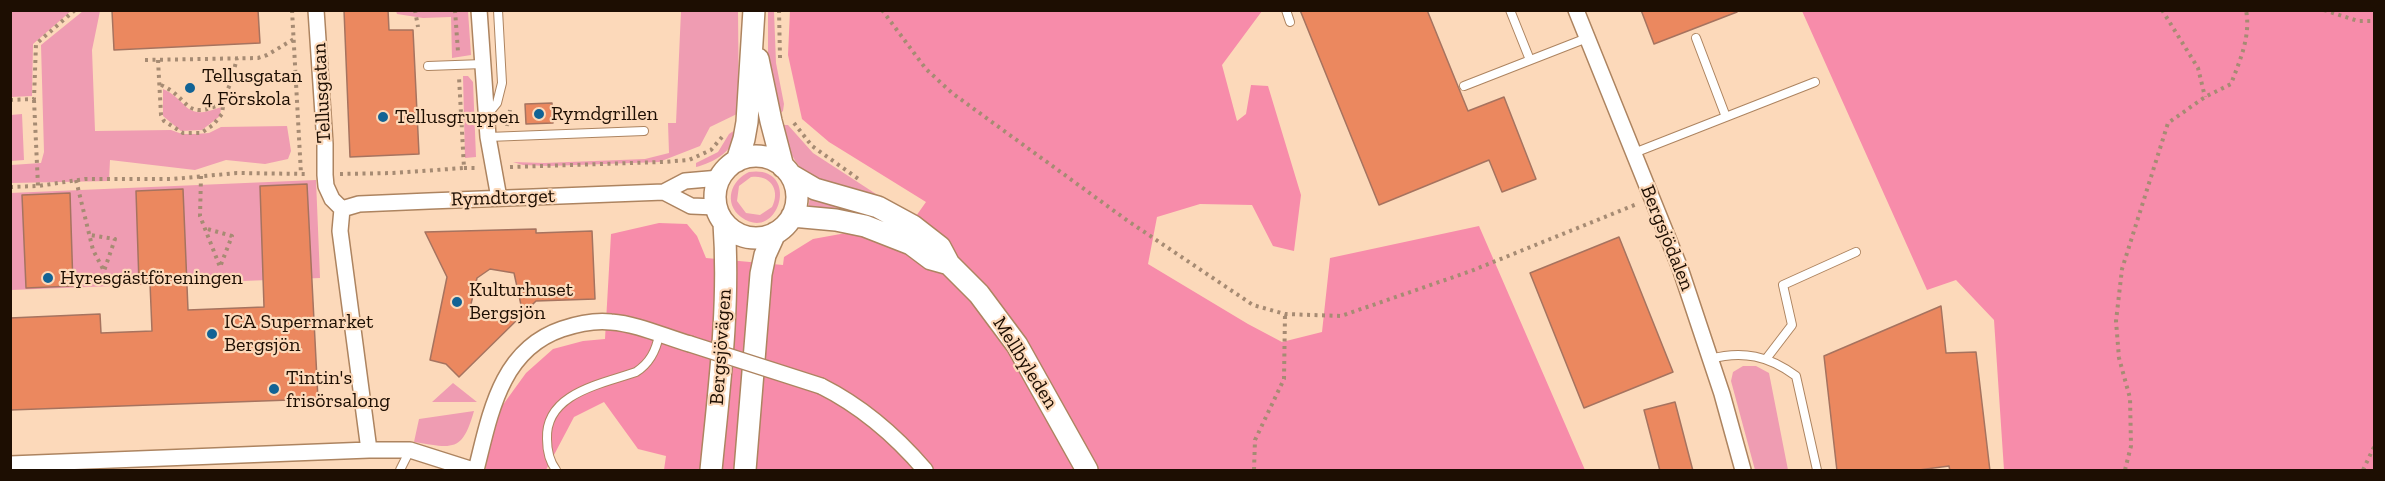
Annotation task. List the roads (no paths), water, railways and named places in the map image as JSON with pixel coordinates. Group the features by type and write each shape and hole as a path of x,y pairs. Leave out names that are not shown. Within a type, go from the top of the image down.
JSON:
{"main road":[{"path":"737,161 747,122 754,19"},
{"path":"754,19 771,121 797,196 792,216"},
{"path":"720,178 727,168 749,157 773,160 787,171"},
{"name":"Mellbyleden","path":"787,171 815,189 878,207 904,220 940,247 949,264 979,294 1017,345 1087,471"},
{"name":"Bergsjövägen","path":"711,471 725,316 726,255 715,192 720,178"},
{"path":"720,215 745,237 757,238 775,233"},
{"name":"Mellbyleden","path":"792,216 836,220 866,226 911,244 931,259 949,264"},
{"name":"Bergsjövägen","path":"745,471 761,274 765,255 775,233 785,226 792,216"}],"street":[{"name":"Tellusgatan","path":"316,10 326,186 332,199 342,209"},
{"path":"479,10 488,137 499,198"},
{"name":"Bergsjödalen","path":"1576,10 1680,268 1710,358 1743,471"},
{"name":"Rymdtorget","path":"342,209 359,204 664,192 685,181 720,178"},
{"name":"Rymdtorget","path":"664,192 691,206 720,215"},
{"path":"342,209 340,231 369,450"},
{"path":"10,464 410,450 475,471 492,408 506,374 518,358 535,342 551,333 593,322 610,321 630,325 821,386 848,399 868,413 902,443 926,471"}],"lane":[{"path":"487,115 497,102 502,84 498,10"},
{"path":"1286,10 1290,22"},
{"path":"1510,10 1530,60"},
{"path":"1464,86 1587,38"},
{"path":"1696,38 1726,117"},
{"path":"428,66 483,64"},
{"path":"1634,153 1815,82"},
{"path":"488,137 644,131"},
{"path":"1767,358 1792,325 1782,285 1856,252"},
{"path":"556,471 547,444 546,431 554,413 563,401 574,394 645,367 652,358 659,335"},
{"path":"1710,358 1730,353 1767,358 1797,376 1817,471"},
{"path":"400,471 410,450"}],"place":[{"name":"Tellusgatan 4 Förskola","path":"190,88"},
{"name":"Rymdgrillen","path":"539,114"},
{"name":"Tellusgruppen","path":"383,117"},
{"name":"Hyresgästföreningen","path":"48,278"},
{"name":"Kulturhuset Bergsjön","path":"457,302"},
{"name":"ICA Supermarket Bergsjön","path":"212,334"},
{"name":"Tintin's frisörsalong","path":"274,389"}]}
